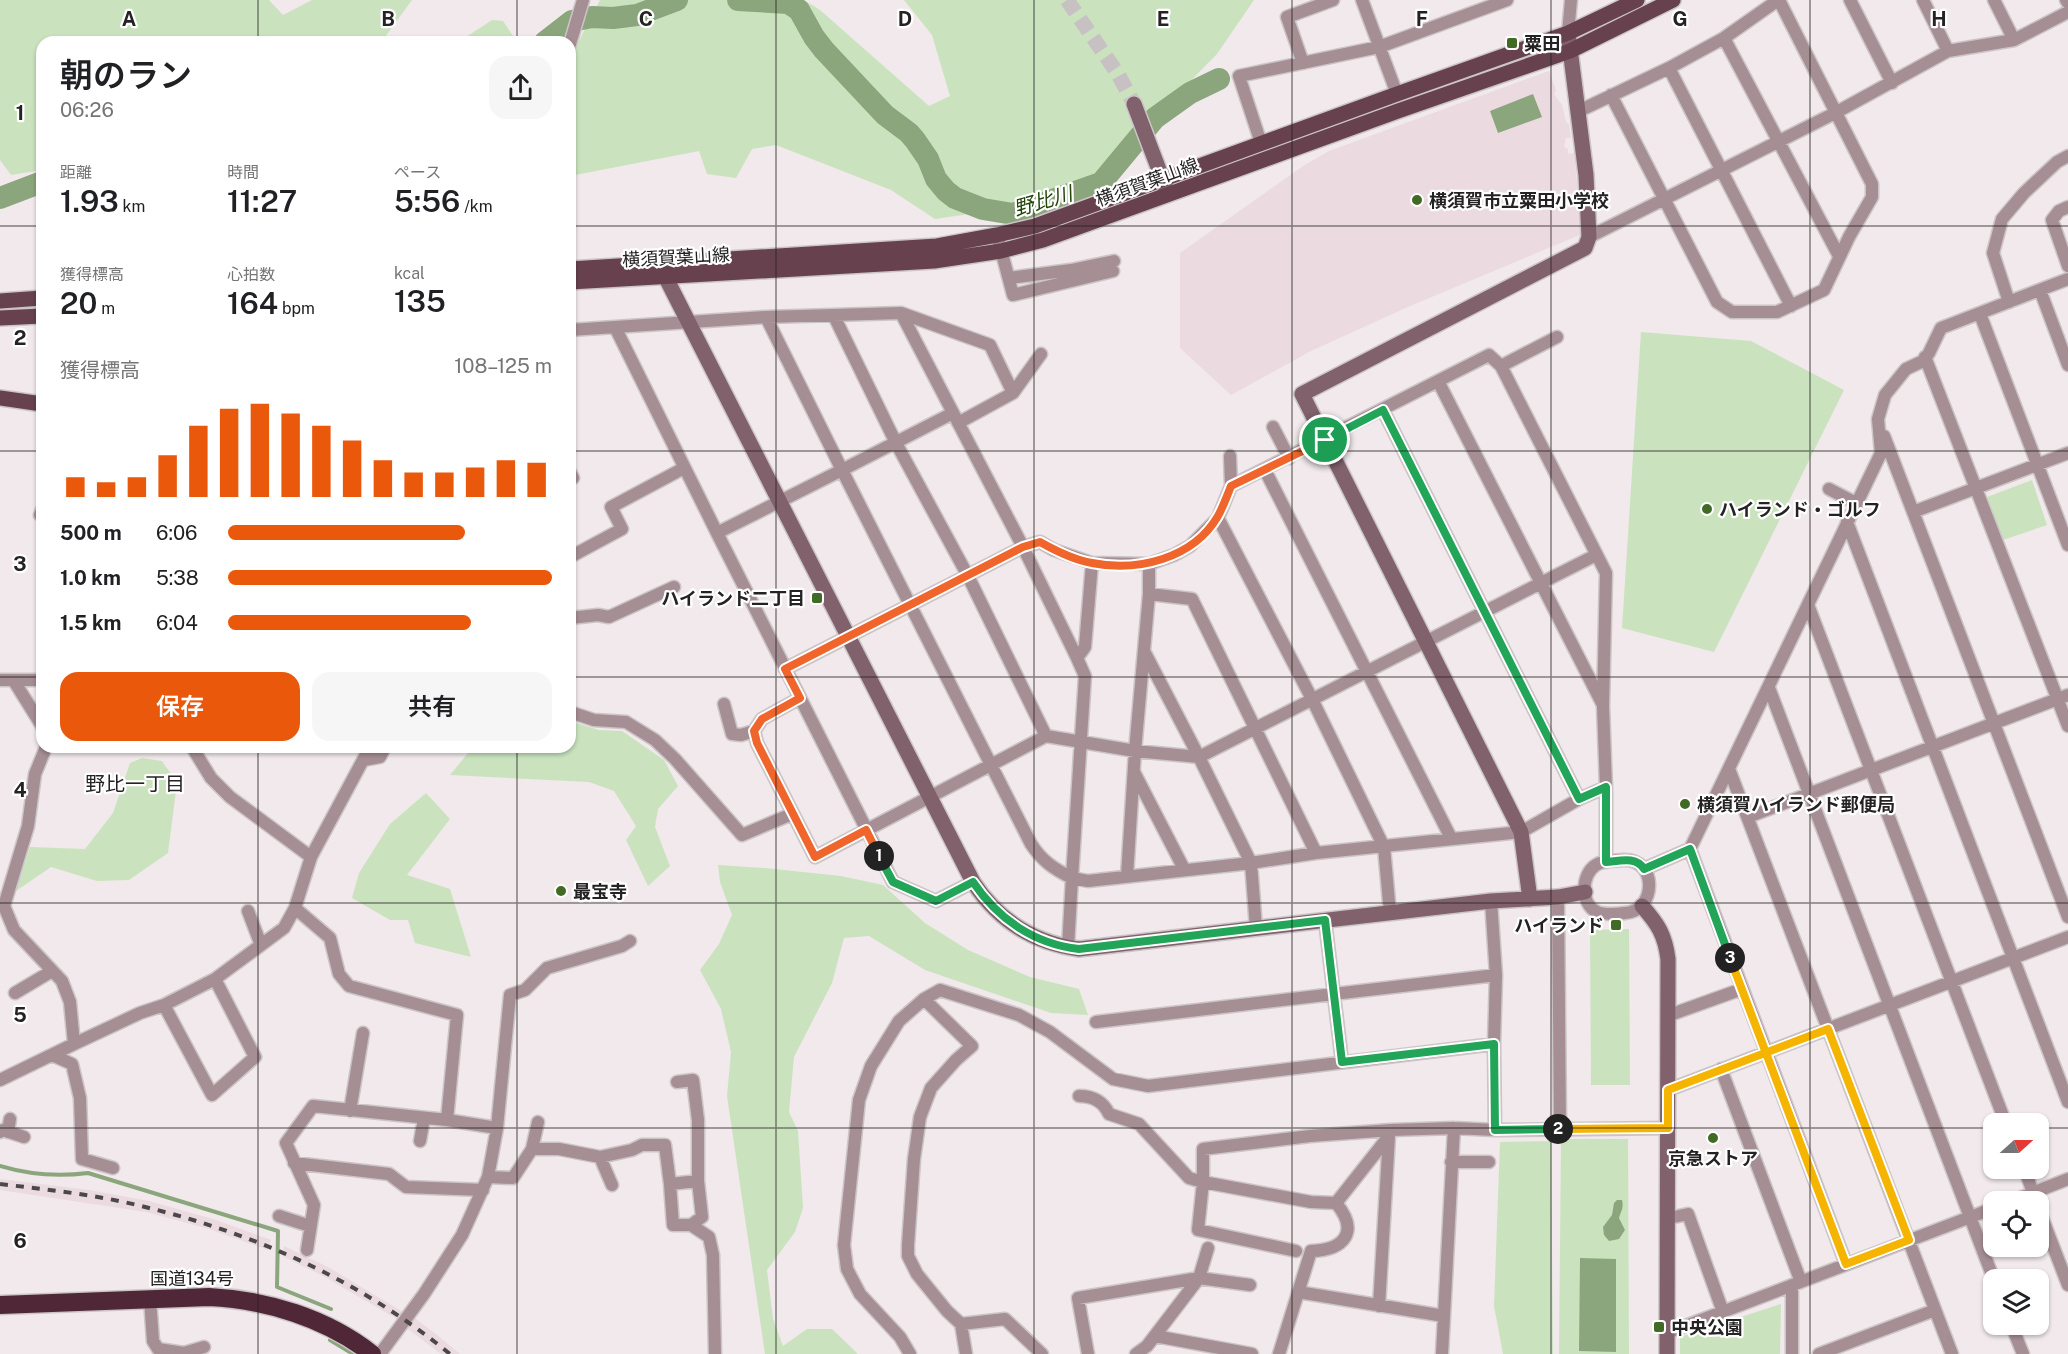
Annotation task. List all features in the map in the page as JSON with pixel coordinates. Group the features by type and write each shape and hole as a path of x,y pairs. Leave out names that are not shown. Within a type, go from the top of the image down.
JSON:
{"highway":[{"name":"国道134号","path":"0,1305 209,1297 241,1299 273,1305 312,1320 357,1342 372,1354"}],"main road":[{"name":"横須賀葉山線","path":"576,281 937,246 997,235 1058,218 1568,33 1637,0"},
{"name":"横須賀葉山線","path":"576,269 666,271 934,261 1001,251 1043,240 1570,51 1673,0"},
{"path":"0,301 36,298"},
{"path":"0,318 36,316"},
{"path":"0,398 36,403"}],"street":[{"path":"572,36 583,0"},
{"path":"1303,63 1287,17 1333,0"},
{"path":"1362,0 1397,94"},
{"path":"1261,143 1239,76 1379,47 1507,0"},
{"path":"1530,899 1521,832 1302,394 1585,248 1589,237 1586,175 1568,33 1571,0"},
{"path":"1579,111 1611,95 1669,68 1724,38 1778,0 1872,184 1872,197 1839,256 1824,290 1777,312 1732,312 1717,302 1611,95"},
{"path":"1850,0 1892,82"},
{"path":"1923,0 1948,51"},
{"path":"1994,0 2014,40"},
{"path":"1589,237 1835,113 1948,51 2014,40 2068,12"},
{"path":"1724,38 1839,256"},
{"path":"1669,68 1791,306"},
{"path":"1137,110 1168,196"},
{"path":"2009,302 1993,253 2002,219 2024,193 2057,162 2068,156"},
{"path":"2068,207 2059,211 2052,220 2068,266"},
{"path":"997,235 1013,295 1114,266 1009,278"},
{"path":"666,271 688,321 973,882 991,905 1014,925 1045,941 1079,949 1491,901 1558,897 1584,892"},
{"path":"1644,869 1690,849 1881,453 1878,419 1885,395 1906,369 1926,357 1941,328 2068,279"},
{"path":"2040,290 2068,365"},
{"path":"901,313 1023,547 1085,676 1068,947"},
{"path":"576,330 766,317 901,313 990,345 1013,393"},
{"path":"1980,314 2068,544"},
{"path":"834,316 896,443 968,576 1046,736"},
{"path":"766,317 1031,844 1051,868 1072,878 1088,881 1316,853 1521,832 1579,799 1606,787"},
{"path":"615,327 893,882 936,901 973,882"},
{"path":"1501,366 1557,337"},
{"path":"717,533 896,443 1013,393 1041,354"},
{"path":"1231,486 1489,355 1501,366 1606,573 1603,706 1606,862"},
{"path":"1926,357 1976,488 2063,697 2068,726"},
{"path":"1438,381 1603,706"},
{"path":"1383,410 1579,799"},
{"path":"1878,419 2068,917"},
{"path":"1273,428 1289,458"},
{"path":"1913,512 2068,453"},
{"path":"785,669 1023,547 1040,542 1054,550 1092,563 1149,564 1174,555 1190,546 1218,518 1231,486 1230,456"},
{"path":"576,554 622,529 611,507 684,468"},
{"path":"1264,470 1451,838"},
{"path":"1829,489 1856,502"},
{"path":"1218,518 1312,699 1384,847 1390,913"},
{"path":"1847,522 2068,1102"},
{"path":"754,731 757,743 815,857 1046,736 1081,743 1199,757 1596,555"},
{"path":"1077,658 1084,647 1092,563"},
{"path":"1127,876 1135,750 1149,594 1149,564"},
{"path":"576,617 597,615 609,617 674,587"},
{"path":"1149,594 1192,599 1316,853"},
{"path":"1808,605 2002,1113"},
{"path":"1144,650 1251,862 1256,928"},
{"path":"0,680 36,681"},
{"path":"14,681 36,716"},
{"path":"1769,688 1990,1269"},
{"path":"1748,817 2063,697"},
{"path":"724,704 732,734 741,735 754,731 762,719 800,698"},
{"path":"576,714 594,720 627,722 655,740 675,759 742,835 792,814"},
{"path":"43,753 34,774 28,826 2,907 14,930 62,981 70,1002 74,1044"},
{"path":"196,753 211,778 230,797 311,857"},
{"path":"0,1080 140,1013 164,1005 215,979 284,928 295,908 311,857 367,753"},
{"path":"364,760 380,757 382,753"},
{"path":"1729,769 1952,1354"},
{"path":"1134,771 1185,869"},
{"path":"1690,849 1846,1264"},
{"path":"1633,861 1642,865 1649,884 1642,906 1626,913 1599,912 1592,908 1584,892 1586,879 1591,869 1597,864 1606,862 1633,861"},
{"path":"1558,897 1560,1129"},
{"path":"1491,901 1496,975 1495,1130"},
{"path":"1642,906 1659,925 1665,940 1668,959 1667,1354"},
{"path":"295,908 330,938 339,974 349,986 457,1015 447,1120"},
{"path":"248,911 261,945"},
{"path":"1325,920 1342,1062"},
{"path":"1668,1090 2068,937"},
{"path":"380,1354 424,1294 462,1235 488,1177 497,1128 510,995 525,990 547,968 622,946 630,941"},
{"path":"15,993 52,971"},
{"path":"1096,1022 1496,975"},
{"path":"164,1005 212,1095 255,1057 215,979"},
{"path":"1667,1016 1742,989"},
{"path":"910,1354 900,1338 860,1294 847,1269 844,1245 859,1100 871,1066 899,1021 924,999 940,990 1019,1015 1050,1032 1113,1079 1148,1086 1494,1044"},
{"path":"924,999 972,1046 931,1088 920,1117 914,1159 908,1256 917,1274 947,1311 961,1324 966,1354"},
{"path":"350,1111 363,1033"},
{"path":"52,1055 72,1064 80,1098 82,1159 113,1168"},
{"path":"1721,1069 1796,1284 1792,1354"},
{"path":"532,1149 559,1149 600,1156 634,1150 642,1145 665,1145 673,1225 691,1225 702,1218 698,1181 698,1120 693,1080 677,1082"},
{"path":"1078,1096 1090,1096 1106,1107 1109,1114 1139,1124 1189,1178 1311,1202 1336,1203"},
{"path":"307,1250 314,1205 286,1143 313,1106 447,1120 497,1128"},
{"path":"420,1141 424,1118"},
{"path":"10,1119 4,1132 24,1137"},
{"path":"488,1177 513,1178 532,1149 538,1122"},
{"path":"1296,1251 1198,1230 1203,1182 1203,1149 1310,1136 1454,1128 1495,1130 1668,1128"},
{"path":"1442,1354 1454,1128"},
{"path":"1336,1203 1390,1133"},
{"path":"1379,1306 1390,1133"},
{"path":"600,1156 612,1185"},
{"path":"294,1162 389,1174 406,1186 483,1190"},
{"path":"1451,1162 1489,1162"},
{"path":"2046,1191 2068,1179"},
{"path":"670,1184 698,1181"},
{"path":"1279,1354 1311,1251 1332,1249 1345,1239 1348,1221 1336,1203"},
{"path":"1667,1333 1983,1212"},
{"path":"1674,1217 1688,1214 1723,1312"},
{"path":"279,1216 310,1226"},
{"path":"691,1225 709,1237 713,1255 716,1354"},
{"path":"2049,1236 2068,1285"},
{"path":"1136,1354 1148,1350 1155,1336 1199,1278 1208,1248"},
{"path":"1088,1354 1078,1298 1199,1278 1250,1285"},
{"path":"1298,1292 1444,1316"},
{"path":"150,1299 153,1341 159,1350 184,1353 204,1347"},
{"path":"1819,1354 1935,1310"},
{"path":"961,1324 1005,1319 1042,1354"},
{"path":"2015,1335 2023,1354"},
{"path":"1155,1336 1220,1352 1252,1354"}],"shaded area":[{"path":"0,0 269,0 283,15 312,0 412,0 386,36 36,36 36,171 11,175 0,160"},
{"path":"600,0 804,0 820,10 929,106 950,96 932,35 904,0 1254,0 1217,54 1074,199 935,219 891,190 776,145 752,149 736,178 707,174 699,151 576,175 576,46"},
{"path":"492,20 503,21 513,36 468,36"},
{"name":"横須賀市立粟田小学校","path":"1549,71 1556,90 1554,94 1562,105 1566,122 1569,124 1571,138 1566,138 1564,147 1568,149 1568,154 1574,153 1582,234 1410,306 1311,351 1231,395 1180,348 1180,253 1303,166 1329,151"},
{"path":"1533,94 1542,117 1498,133 1490,111"},
{"name":"ハイランド・ゴルフ","path":"1641,332 1751,341 1844,390 1714,652 1622,628"},
{"path":"2032,480 2047,525 2003,540 1987,497"},
{"path":"576,723 599,730 622,731 664,760 678,786 658,809 655,827 670,866 648,886 626,840 636,826 614,791 589,782 450,775 468,753 576,753"},
{"path":"142,758 162,761 177,783 168,853 129,880 97,881 51,867 16,891 30,847 85,849 113,813 130,763"},
{"path":"426,793 450,819 407,875 450,889 471,957 415,943 408,920 390,920 352,898 359,873 390,824"},
{"path":"718,865 841,876 883,885 925,923 968,950 1030,977 1079,989 1088,1015 1051,1013 925,970 869,936 844,938 832,983 794,1057 789,1112 798,1131 803,1208 795,1232 767,1270 773,1319 783,1346 807,1329 832,1329 858,1354 765,1354 727,1096 731,1052 721,1009 700,970 719,944 732,915 720,882"},
{"path":"1629,929 1630,1085 1591,1085 1590,930"},
{"path":"1561,1139 1628,1139 1629,1354 1559,1354"},
{"path":"1551,1141 1553,1354 1503,1354 1494,1306 1500,1142"},
{"path":"0,1179 89,1190 149,1201 213,1219 271,1240 268,1250 209,1229 146,1212 0,1190"},
{"path":"1622,1200 1619,1218 1625,1230 1619,1239 1609,1241 1604,1235 1603,1227 1612,1215 1614,1203"},
{"path":"284,1246 328,1267 403,1312 397,1319 325,1277 282,1256"},
{"path":"1580,1258 1616,1259 1616,1352 1579,1351"},
{"path":"1781,1304 1780,1354 1680,1354 1680,1337"},
{"path":"412,1316 460,1354 441,1354 404,1326"}],"waterway":[{"name":"野比川","path":"553,36 572,21 592,17 613,18 637,15 677,0"},
{"name":"野比川","path":"738,0 788,3 799,10 824,50 885,115 915,140 928,159 936,179 946,191 955,198 983,209 1013,214 1101,183 1155,118 1190,93 1219,79"},
{"name":"野比川","path":"0,198 36,184"},
{"path":"0,1166 44,1174 88,1173 278,1231 277,1287 331,1309"},
{"path":"330,1340 353,1354"}],"tunnel":[{"path":"1067,0 1118,74 1134,104"}],"railway":[{"path":"0,1184 112,1200 190,1219 230,1232 308,1264 345,1283 416,1328 450,1354"}],"place":[{"name":"粟田","path":"1512,43"},
{"name":"横須賀市立粟田小学校","path":"1417,200"},
{"name":"ハイランド・ゴルフ","path":"1707,509"},
{"name":"ハイランド二丁目","path":"817,598"},
{"name":"横須賀ハイランド郵便局","path":"1685,804"},
{"name":"最宝寺","path":"561,891"},
{"name":"ハイランド","path":"1616,925"},
{"name":"京急ストア","path":"1713,1138"},
{"name":"中央公園","path":"1659,1327"}],"district":[{"name":"野比一丁目","path":"135,784"}],"route":[{"path":"1325,440 1231,486 1218,518 1190,546 1174,555 1149,564 1092,563 1054,550 1040,542 1023,547 785,669 800,698 762,719 754,731 757,743 815,857 866,830 893,882 936,901 973,882 991,905 1014,925 1045,941 1079,949 1325,920 1342,1062 1494,1044 1495,1130 1668,1128 1668,1090 1766,1052 1828,1029 1909,1240 1846,1264 1766,1052 1742,989 1690,849 1644,869 1642,865 1629,860 1606,862 1606,787 1579,799 1383,410 1325,440"}]}
